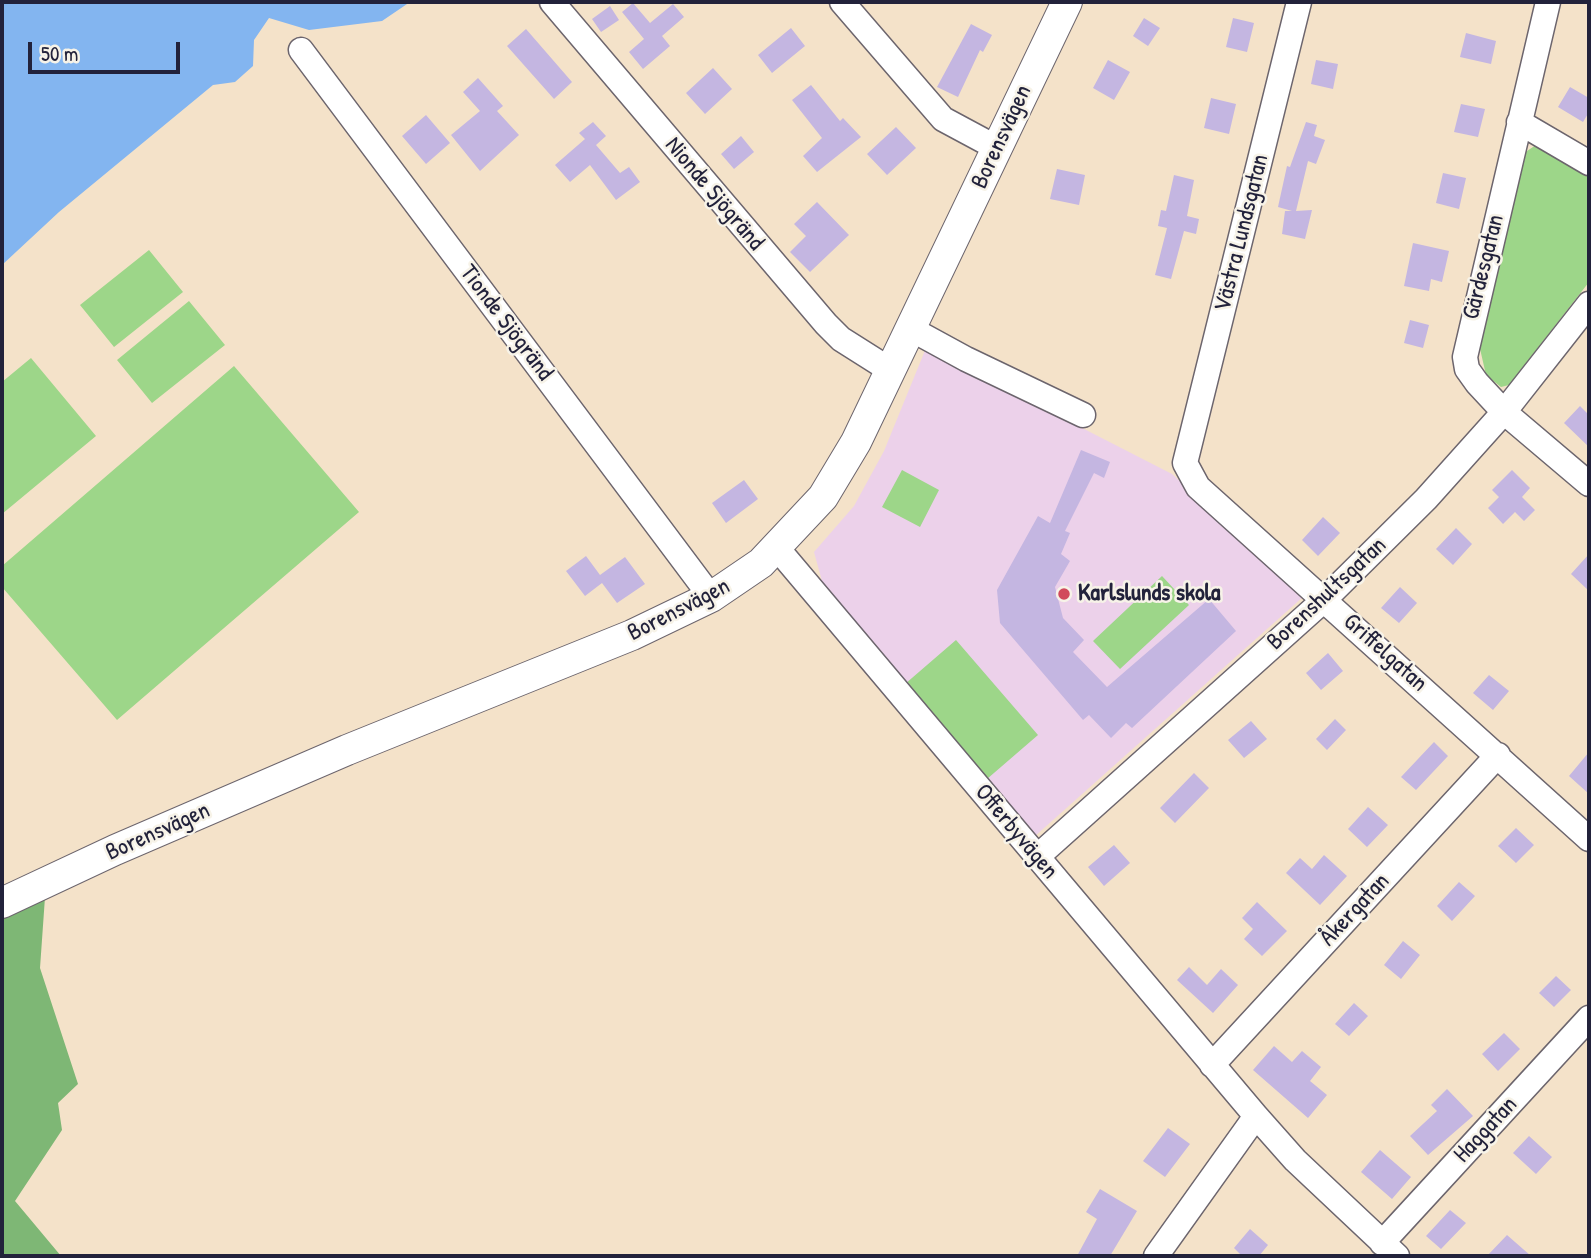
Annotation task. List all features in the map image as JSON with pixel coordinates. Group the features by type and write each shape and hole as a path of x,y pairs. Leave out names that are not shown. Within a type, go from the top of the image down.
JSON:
{"street":[{"name":"Nionde Sjögränd","path":"552,2 825,324 841,340 890,370"},
{"path":"842,2 943,119 997,148"},
{"name":"Borensvägen","path":"2,903 337,754 632,635 711,597 744,576 777,548 823,497 841,470 1067,2"},
{"name":"Västra Lundsgatan","path":"1185,463 1299,2"},
{"name":"Gärdesgatan","path":"1548,2 1465,357 1467,369 1504,412 1589,484"},
{"name":"Tionde Sjögränd","path":"301,50 711,597"},
{"path":"1519,122 1589,163"},
{"name":"Borenshultsgatan","path":"1037,858 1325,599 1426,499 1504,412 1589,304"},
{"path":"911,329 966,359 1083,415"},
{"name":"Griffelgatan","path":"1185,463 1198,487 1589,839"},
{"name":"Offerbyvägen","path":"777,548 1256,1116 1295,1160 1390,1249"},
{"name":"Åkergatan","path":"1212,1065 1498,755"},
{"name":"Haggatan","path":"1390,1249 1589,1018"},
{"path":"1156,1256 1256,1116"}],"shaded area":[{"name":"Karlslunds skola","path":"926,348 1172,474 1304,596 1034,837 825,592 814,552 854,506 884,451"}],"green space":[{"path":"1536,145 1589,177 1589,282 1509,385 1501,387 1486,375 1478,340 1524,153"},
{"path":"149,250 183,292 114,347 80,305"},
{"path":"189,301 225,345 152,403 117,360"},
{"path":"31,358 96,436 2,514 2,382"},
{"path":"234,366 359,512 117,720 2,587 2,566"},
{"path":"902,470 939,490 920,527 882,507"},
{"path":"1162,576 1189,605 1120,669 1093,641"},
{"path":"956,640 1038,735 987,779 905,684"},
{"path":"46,883 40,968 78,1084 58,1103 62,1130 15,1201 61,1256 2,1256 2,906"}],"water":[{"path":"2,2 410,2 382,21 309,30 269,18 254,40 253,66 235,82 213,85 59,212 2,265"}],"building":[{"path":"633,3 650,23 673,4 684,17 662,36 670,46 643,69 629,52 644,39 622,12"},
{"path":"610,6 619,20 601,32 592,19"},
{"path":"1144,18 1160,28 1148,46 1133,36"},
{"path":"1233,18 1254,23 1247,52 1226,47"},
{"path":"971,24 992,35 983,52 980,50 958,97 937,87"},
{"path":"791,28 805,46 772,73 758,55"},
{"path":"526,29 572,82 554,99 507,46"},
{"path":"1466,33 1496,41 1491,64 1460,57"},
{"path":"1108,60 1130,72 1114,100 1093,88"},
{"path":"1316,60 1338,64 1333,89 1311,84"},
{"path":"713,68 732,89 705,114 686,93"},
{"path":"478,78 503,106 497,111 519,135 480,171 451,135 480,111 463,92"},
{"path":"811,85 840,121 843,118 861,137 817,172 803,156 822,138 792,100"},
{"path":"1570,87 1589,98 1589,112 1583,122 1558,107"},
{"path":"1211,98 1236,104 1229,134 1204,128"},
{"path":"1461,104 1485,109 1478,137 1454,132"},
{"path":"426,115 450,143 426,164 402,136"},
{"path":"593,122 606,136 596,145 620,173 629,167 640,182 616,200 590,165 570,182 555,165 585,139 579,133"},
{"path":"1306,122 1317,125 1314,136 1325,140 1316,164 1308,161 1296,211 1312,210 1305,239 1282,234 1285,211 1292,211 1278,207 1287,166 1290,167"},
{"path":"896,127 916,148 887,175 867,154"},
{"path":"741,136 754,152 734,169 721,154"},
{"path":"1057,169 1085,175 1079,205 1050,199"},
{"path":"1443,173 1466,178 1459,209 1436,203"},
{"path":"1174,175 1194,180 1187,216 1199,219 1196,234 1184,231 1171,279 1155,275 1167,228 1158,226 1161,210 1166,211"},
{"path":"817,202 849,235 810,272 790,252 806,236 794,224"},
{"path":"1413,243 1449,251 1442,282 1431,279 1429,291 1404,286"},
{"path":"1410,320 1429,325 1423,348 1404,343"},
{"path":"1580,406 1589,415 1589,447 1564,423"},
{"path":"1081,450 1110,462 1104,478 1094,473 1065,531 1070,533 1061,554 1070,561 1055,587 1063,618 1084,640 1073,652 1107,687 1209,599 1236,631 1132,728 1126,723 1111,738 1089,715 1083,720 1000,623 997,590 1038,516 1050,523"},
{"path":"1512,470 1530,488 1522,497 1535,510 1524,521 1515,512 1503,524 1488,508 1499,497 1492,490"},
{"path":"744,480 758,499 726,523 712,503"},
{"path":"1323,517 1340,533 1318,556 1302,540"},
{"path":"1456,528 1472,544 1453,565 1436,549"},
{"path":"1589,554 1589,591 1571,574"},
{"path":"586,556 600,575 625,557 645,584 617,603 602,583 585,596 566,571"},
{"path":"1400,587 1417,603 1399,623 1381,608"},
{"path":"1328,653 1343,671 1321,690 1306,673"},
{"path":"1489,675 1509,691 1493,710 1473,693"},
{"path":"1335,719 1346,730 1327,750 1316,739"},
{"path":"1251,721 1267,739 1244,758 1228,740"},
{"path":"1434,742 1448,756 1416,790 1401,777"},
{"path":"1589,752 1589,794 1569,776"},
{"path":"1194,773 1209,788 1175,823 1160,808"},
{"path":"1368,807 1388,825 1367,847 1348,829"},
{"path":"1516,828 1534,845 1516,863 1498,846"},
{"path":"1114,845 1130,863 1104,886 1088,867"},
{"path":"1324,855 1347,876 1320,905 1286,873 1300,858 1312,869"},
{"path":"1459,882 1475,896 1452,921 1437,906"},
{"path":"1257,902 1287,931 1262,956 1244,939 1253,929 1242,918"},
{"path":"1403,941 1420,955 1401,979 1384,965"},
{"path":"1189,967 1207,985 1221,969 1238,985 1213,1013 1177,980"},
{"path":"1556,976 1571,990 1554,1007 1539,993"},
{"path":"1354,1003 1368,1016 1349,1036 1335,1024"},
{"path":"1504,1033 1520,1049 1498,1071 1482,1054"},
{"path":"1274,1046 1292,1062 1302,1051 1321,1067 1310,1081 1327,1095 1308,1118 1253,1070"},
{"path":"1447,1089 1473,1116 1428,1155 1410,1136 1437,1111 1431,1105"},
{"path":"1168,1128 1190,1144 1165,1177 1143,1161"},
{"path":"1529,1136 1552,1157 1536,1174 1513,1153"},
{"path":"1380,1150 1411,1177 1392,1199 1361,1172"},
{"path":"1100,1189 1137,1211 1110,1256 1077,1256 1097,1219 1086,1212"},
{"path":"1450,1210 1466,1223 1441,1249 1426,1236"},
{"path":"1250,1229 1268,1245 1259,1256 1242,1256 1234,1248"},
{"path":"1507,1235 1531,1256 1487,1256"}],"place":[{"name":"Karlslunds skola","path":"1064,594"}]}
